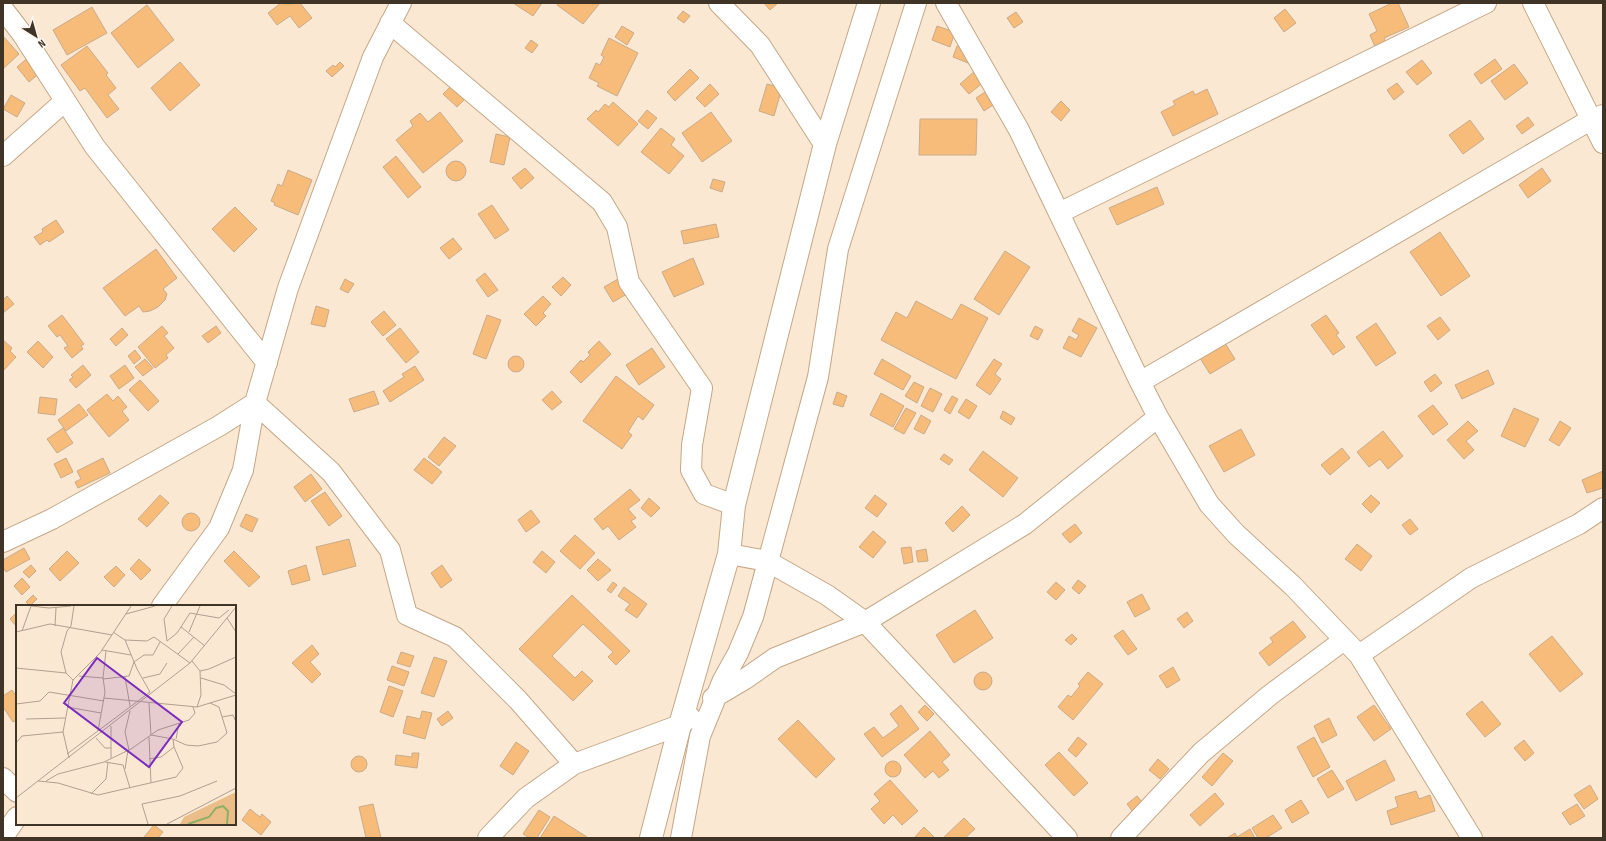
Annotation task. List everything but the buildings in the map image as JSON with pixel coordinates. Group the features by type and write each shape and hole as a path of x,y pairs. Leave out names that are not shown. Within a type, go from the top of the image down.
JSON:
{"street":[{"path":"163,605 219,528 243,470 255,403 288,288 373,57 401,3"},
{"path":"720,3 760,45 825,144"},
{"path":"651,838 680,725 729,554 734,506 825,144 869,3"},
{"path":"681,838 700,736 717,694 753,616 818,377 838,249 916,3"},
{"path":"946,3 1019,130 1140,382 1158,417 1209,504 1236,534 1293,586 1359,655 1472,838"},
{"path":"1059,213 1486,3"},
{"path":"1534,3 1597,117 1603,143"},
{"path":"3,9 22,35 95,147 267,363"},
{"path":"390,23 602,202 617,227 629,282 702,388 692,445 691,470 704,494 734,506"},
{"path":"3,156 65,101"},
{"path":"1140,382 1597,117"},
{"path":"3,542 52,519 255,403"},
{"path":"255,403 331,472 390,550 407,615 455,637 518,700 574,764"},
{"path":"488,838 526,798 574,764 680,725 717,694 745,679 774,658 865,622 1025,524 1158,417"},
{"path":"1359,655 1471,578 1579,524 1603,508"},
{"path":"729,554 767,561 827,595 865,622 1067,838"},
{"path":"1121,838 1201,753 1270,695 1344,640"},
{"path":"3,778 16,791"},
{"path":"3,837 16,818"}]}
